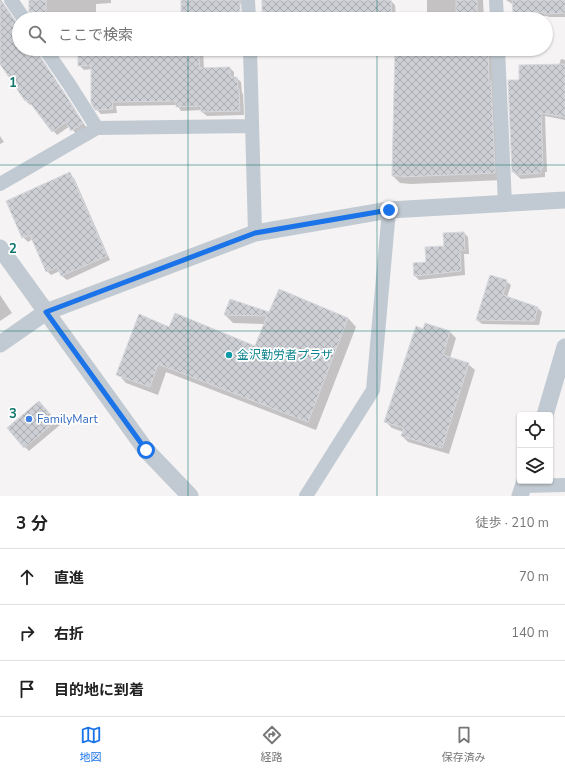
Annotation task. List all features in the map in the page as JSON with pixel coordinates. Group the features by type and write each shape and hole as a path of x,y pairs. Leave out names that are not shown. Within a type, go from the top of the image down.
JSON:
{"street":[{"path":"11,0 19,12"},
{"path":"248,0 249,12"},
{"path":"496,0 497,12"},
{"path":"50,56 70,84 97,128"},
{"path":"250,56 255,233"},
{"path":"498,56 506,204"},
{"path":"0,184 97,128 252,126"},
{"path":"0,344 46,312 255,233 389,210 565,200"},
{"path":"306,496 373,390 389,210"},
{"path":"0,248 146,450 190,496"},
{"path":"546,412 565,347"},
{"path":"523,488 565,485"}],"building":[{"path":"1,0 12,16 12,56 40,56 83,123 71,131 66,122 52,132 28,100 25,101 0,64"},
{"path":"29,0 46,0 46,12 29,12"},
{"path":"181,0 240,0 240,12 181,12"},
{"path":"262,0 391,0 392,12 262,12"},
{"path":"456,0 477,0 477,12 456,12"},
{"path":"512,0 565,0 565,13 513,12"},
{"path":"78,56 199,56 200,68 230,67 230,77 237,77 240,111 201,112 201,106 176,107 176,101 112,102 113,109 95,110 91,103 91,65 78,66"},
{"path":"395,56 488,56 489,81 491,81 495,173 402,177 392,176"},
{"path":"565,64 565,117 541,113 543,168 541,168 541,173 516,175 516,172 512,172 508,80 519,80 519,65"},
{"path":"70,172 107,256 61,276 57,267 46,272 30,235 22,238 6,201"},
{"path":"464,232 465,250 460,250 461,271 414,276 413,263 426,262 425,247 444,246 443,233"},
{"path":"490,275 507,280 503,295 538,307 534,321 476,320"},
{"name":"金沢勤労者プラザ","path":"279,289 348,318 308,422 158,364 150,387 116,375 139,314 169,327 175,313 255,346 267,316 224,315 230,299 269,312"},
{"path":"425,323 450,331 443,355 469,363 442,448 401,436 404,428 384,422 416,326 423,329"},
{"path":"39,401 56,421 24,448 7,428"}],"place":[{"name":"金沢勤労者プラザ","path":"229,355"},
{"name":"FamilyMart","path":"29,419"}],"route":[{"path":"146,450 46,312 255,233 389,210"}]}
